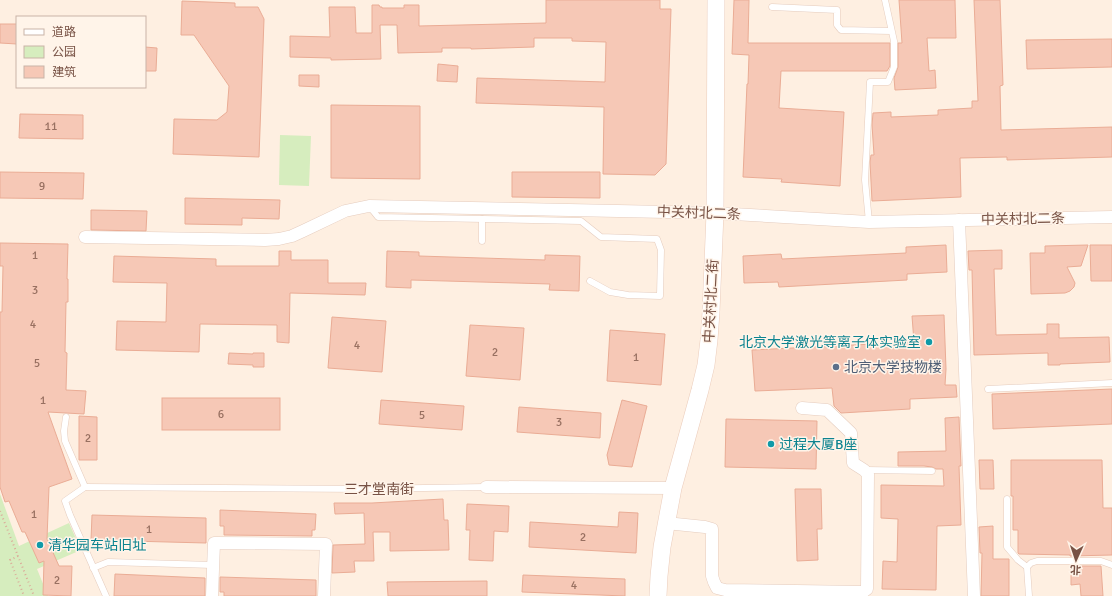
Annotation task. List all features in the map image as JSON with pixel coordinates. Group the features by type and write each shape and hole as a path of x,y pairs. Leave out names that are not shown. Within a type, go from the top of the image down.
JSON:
{"street":[{"name":"中关村北二街","path":"658,596 662,547 666,523 673,488 706,365 712,312 715,213 716,0"},
{"name":"中关村北二条","path":"85,237 278,239 292,236 345,211 369,206 715,213 869,222 1112,217"},
{"path":"959,220 974,596"},
{"path":"666,523 712,528 712,576 717,588 725,590 863,592 867,589 868,474 852,463 851,433 827,410 802,408"},
{"name":"三才堂南街","path":"486,487 673,488"},
{"path":"212,596 214,543 326,544 324,596"}],"lane":[{"path":"869,222 865,180 870,82 888,82 894,67 894,41 885,0"},
{"path":"772,7 837,10 837,25 841,30 892,31"},
{"path":"369,206 378,217 581,221 601,237 657,239 661,250 660,296 628,295 610,292 590,281"},
{"path":"482,219 482,241"},
{"path":"988,389 1112,384"},
{"path":"66,417 64,431 65,441 85,487 65,501 106,596"},
{"path":"864,470 932,471"},
{"name":"三才堂南街","path":"85,487 363,490 486,487"},
{"path":"1007,499 1007,547 1018,560 1027,567 1029,596"},
{"path":"1027,567 1031,563 1037,561 1101,561 1112,565"},
{"path":"93,568 108,562 213,564"}],"path":[{"path":"0,511 34,596"},
{"path":"18,556 10,560 24,596"}],"green space":[{"path":"280,135 311,136 309,186 279,185"},
{"path":"0,494 19,546 69,523 81,550 37,569 48,596 0,596"}],"building":[{"path":"546,0 660,0 660,9 671,9 666,164 655,175 603,174 604,107 476,103 477,78 605,82 606,42 572,41 572,38 534,38 534,47 471,49 442,48 442,52 398,53 397,25 380,25 381,59 331,60 331,58 290,57 290,36 330,37 329,7 355,7 356,33 372,33 372,5 379,5 382,8 404,8 404,5 419,5 419,26 546,23"},
{"path":"734,0 749,0 748,43 890,43 890,66 887,71 781,71 779,108 844,112 840,186 781,182 782,179 743,177 749,55 732,54"},
{"path":"899,0 955,0 956,38 927,38 929,71 935,70 936,88 895,90 894,78 898,67 898,43 902,43"},
{"path":"974,0 1000,0 1003,85 1000,86 1001,130 1112,127 1112,157 1007,160 1007,157 960,158 961,197 872,201 870,162 871,155 874,155 872,125 873,113 891,112 891,117 938,115 938,110 972,108 972,101 978,101"},
{"path":"182,1 235,3 235,7 258,7 264,19 259,157 173,154 174,119 217,120 227,112 229,86 194,35 181,35"},
{"path":"0,24 16,24 16,44 0,43"},
{"path":"1112,39 1112,67 1027,69 1026,40"},
{"path":"146,47 157,48 156,71 146,71"},
{"path":"438,64 458,66 457,82 437,81"},
{"path":"299,75 319,75 319,87 299,86"},
{"path":"331,105 420,106 420,179 331,178"},
{"path":"20,114 83,115 83,139 19,138"},
{"path":"0,172 84,173 83,199 0,198"},
{"path":"512,172 600,172 600,198 512,197"},
{"path":"185,198 280,200 279,219 242,218 242,225 185,224"},
{"path":"91,210 147,211 146,231 91,230"},
{"path":"0,243 68,244 68,302 66,302 65,352 67,353 66,390 86,391 84,414 48,412 72,479 49,487 47,539 59,566 72,566 71,596 43,595 44,561 39,563 25,532 22,532 9,501 5,502 0,487 0,312 2,312 3,266 0,266"},
{"path":"946,245 947,272 907,274 907,280 779,287 778,282 744,283 743,256 781,254 782,259 906,253 906,247"},
{"path":"1088,245 1081,266 1067,267 1075,283 1074,287 1070,291 1065,293 1031,294 1030,253 1045,253 1045,246"},
{"path":"1090,245 1112,245 1112,281 1091,281"},
{"path":"1002,250 1002,269 994,269 996,335 1047,334 1047,324 1059,324 1059,338 1109,337 1110,362 1048,365 1048,353 974,355 972,270 969,270 968,251"},
{"path":"279,251 291,251 291,260 328,260 328,283 366,283 365,295 290,293 289,343 277,342 277,325 200,324 199,352 116,350 117,321 166,322 167,283 113,282 114,256 216,259 216,266 279,266"},
{"path":"387,251 419,252 419,256 545,260 545,255 580,256 579,291 549,290 550,284 411,280 411,288 386,287"},
{"name":"北京大学技物楼","path":"944,315 946,369 945,385 956,385 957,397 910,399 910,409 841,413 834,406 832,388 755,391 752,350 914,342 912,316"},
{"path":"332,317 386,321 382,372 328,368"},
{"path":"470,325 524,328 520,380 466,376"},
{"path":"610,330 665,334 661,385 607,381"},
{"path":"229,353 264,353 264,367 228,364"},
{"path":"1112,389 1112,424 993,429 992,394"},
{"path":"162,398 280,398 280,430 162,430"},
{"path":"381,400 464,406 462,430 379,424"},
{"path":"622,400 647,406 632,467 609,465 607,455"},
{"path":"519,407 601,413 600,438 517,432"},
{"path":"79,416 97,417 97,460 79,460"},
{"path":"959,417 961,525 937,526 936,590 882,589 883,561 897,562 898,519 881,518 881,485 944,486 943,469 924,466 898,466 898,452 946,451 945,418"},
{"name":"过程大厦B座","path":"726,419 817,421 816,469 725,467"},
{"path":"979,460 993,460 994,489 980,489"},
{"path":"1011,460 1102,460 1103,508 1112,508 1112,555 1070,556 1019,554 1018,530 1013,530"},
{"path":"795,489 821,489 822,529 817,529 818,560 797,561"},
{"path":"443,499 444,520 448,520 449,550 390,551 390,532 373,532 374,561 354,561 355,572 332,573 333,545 365,544 364,513 335,514 334,503 372,503"},
{"path":"467,504 509,506 508,532 494,531 493,561 469,560 470,530 466,530"},
{"path":"220,510 316,514 315,530 312,530 312,536 224,535 224,526 220,526"},
{"path":"619,512 638,513 636,553 529,547 530,522 618,527"},
{"path":"92,515 206,518 206,543 91,540"},
{"path":"993,526 993,559 1009,559 1009,596 981,596 982,553 980,553 979,527"},
{"path":"1071,566 1101,566 1103,596 1081,596 1080,584 1071,585"},
{"path":"115,574 205,578 205,596 114,596"},
{"path":"523,575 625,579 625,596 522,592"},
{"path":"220,577 316,580 316,596 224,596 224,592 220,592"},
{"path":"487,581 487,596 388,596 387,582"}],"place":[{"name":"北京大学激光等离子体实验室","path":"929,342"},
{"name":"北京大学技物楼","path":"836,367"},
{"name":"过程大厦B座","path":"771,444"},
{"name":"清华园车站旧址","path":"40,545"}]}
